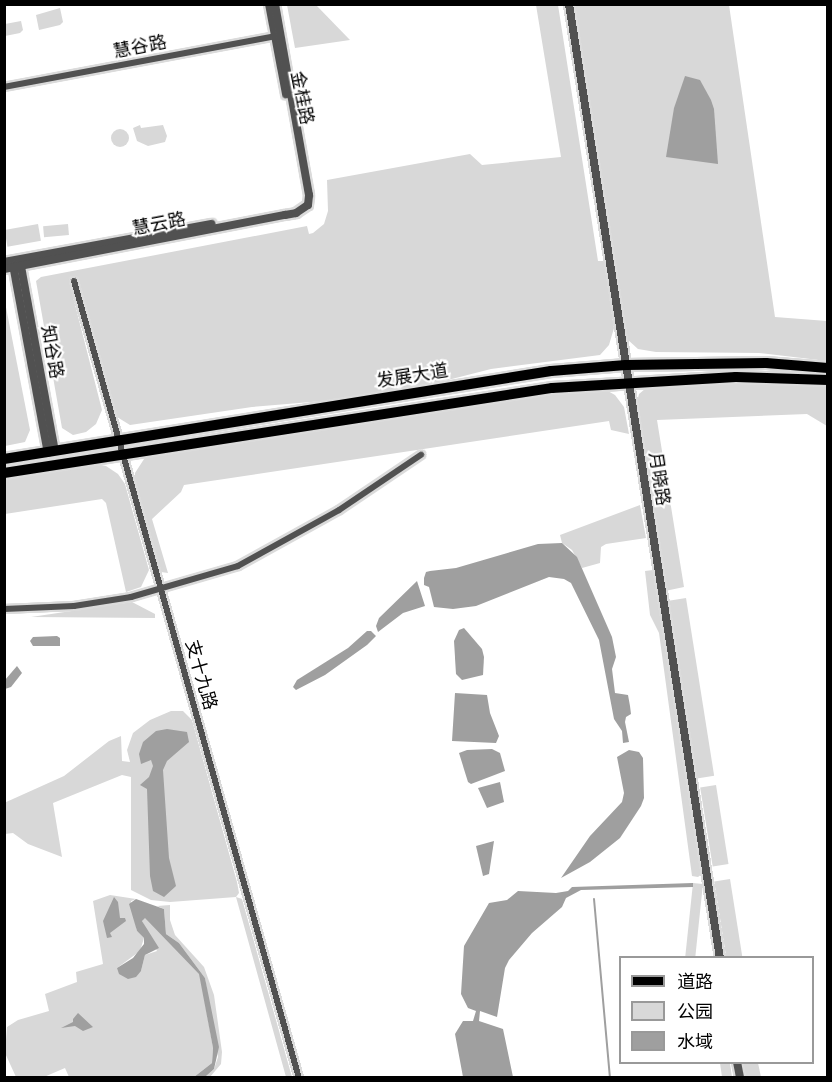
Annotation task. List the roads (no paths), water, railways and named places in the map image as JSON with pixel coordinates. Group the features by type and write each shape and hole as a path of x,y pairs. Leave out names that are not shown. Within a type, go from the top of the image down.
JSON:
{"main road":[{"name":"发展大道","path":"4,459 541,372 626,365 766,363 828,368"},
{"name":"发展大道","path":"4,473 552,388 628,381 736,376 828,380"}],"street":[{"name":"金桂路","path":"269,4 278,36"},
{"name":"金桂路","path":"275,4 278,36 307,196"},
{"name":"月晓路","path":"569,4 720,956"},
{"name":"慧谷路","path":"4,87 278,36"},
{"name":"慧云路","path":"4,269 14,263 295,208 307,196"},
{"name":"知谷路","path":"14,263 52,452"},
{"name":"支十九路","path":"74,281 298,1077"},
{"path":"4,609 74,606 161,589 206,577 259,556 339,510 421,455"}],"water":[{"path":"685,76 700,80 711,100 714,109 718,164 666,157 674,108"},
{"path":"562,543 577,557 612,637 616,657 612,669 615,693 628,695 630,706 631,714 626,717 625,722 629,742 623,743 622,731 614,719 599,640 571,583 564,579 549,577 476,606 453,609 434,607 429,587 424,585 426,572 456,568 538,544"},
{"path":"417,581 425,606 403,613 378,632 376,626 379,618"},
{"path":"464,628 482,649 484,657 483,675 462,680 456,674 454,641 459,630"},
{"path":"367,631 371,631 376,636 367,645 325,675 296,690 293,687 297,680 348,648"},
{"path":"57,636 60,638 60,646 33,646 30,641 33,637"},
{"path":"17,666 22,673 11,687 5,689 5,680"},
{"path":"455,693 487,695 490,713 499,736 496,743 452,741"},
{"path":"167,729 187,732 189,742 167,761 163,770 169,858 176,886 164,897 153,891 150,876 147,789 140,785 149,777 153,766 151,760 141,764 139,754 143,742 156,731"},
{"path":"492,749 500,753 505,771 471,784 468,782 459,753 467,750"},
{"path":"629,750 639,752 643,758 644,798 641,806 620,838 590,862 561,878 590,836 622,802 624,793 617,757"},
{"path":"500,782 504,802 487,808 478,788"},
{"path":"494,841 489,874 483,876 476,846"},
{"path":"693,883 693,887 581,890 566,898 562,907 532,933 509,960 505,968 497,1017 480,1011 479,1021 503,1029 513,1077 463,1077 455,1034 463,1021 473,1021 476,1011 468,1008 461,994 464,946 489,903 507,900 518,891 556,893 568,891 572,887"},
{"path":"114,897 118,902 120,918 125,918 126,921 110,933 112,937 107,938 103,921"},
{"path":"136,899 164,909 166,934 179,943 205,978 219,1047 214,1069 205,1077 194,1077 212,1063 213,1048 199,974 145,918 142,921 159,948 145,955 141,971 136,977 128,979 119,974 117,968 133,958 144,944 144,938 137,931 129,904"},
{"path":"78,1013 93,1027 83,1031 75,1026 61,1028 73,1022"}],"waterway":[{"path":"594,899 610,1078"}]}
